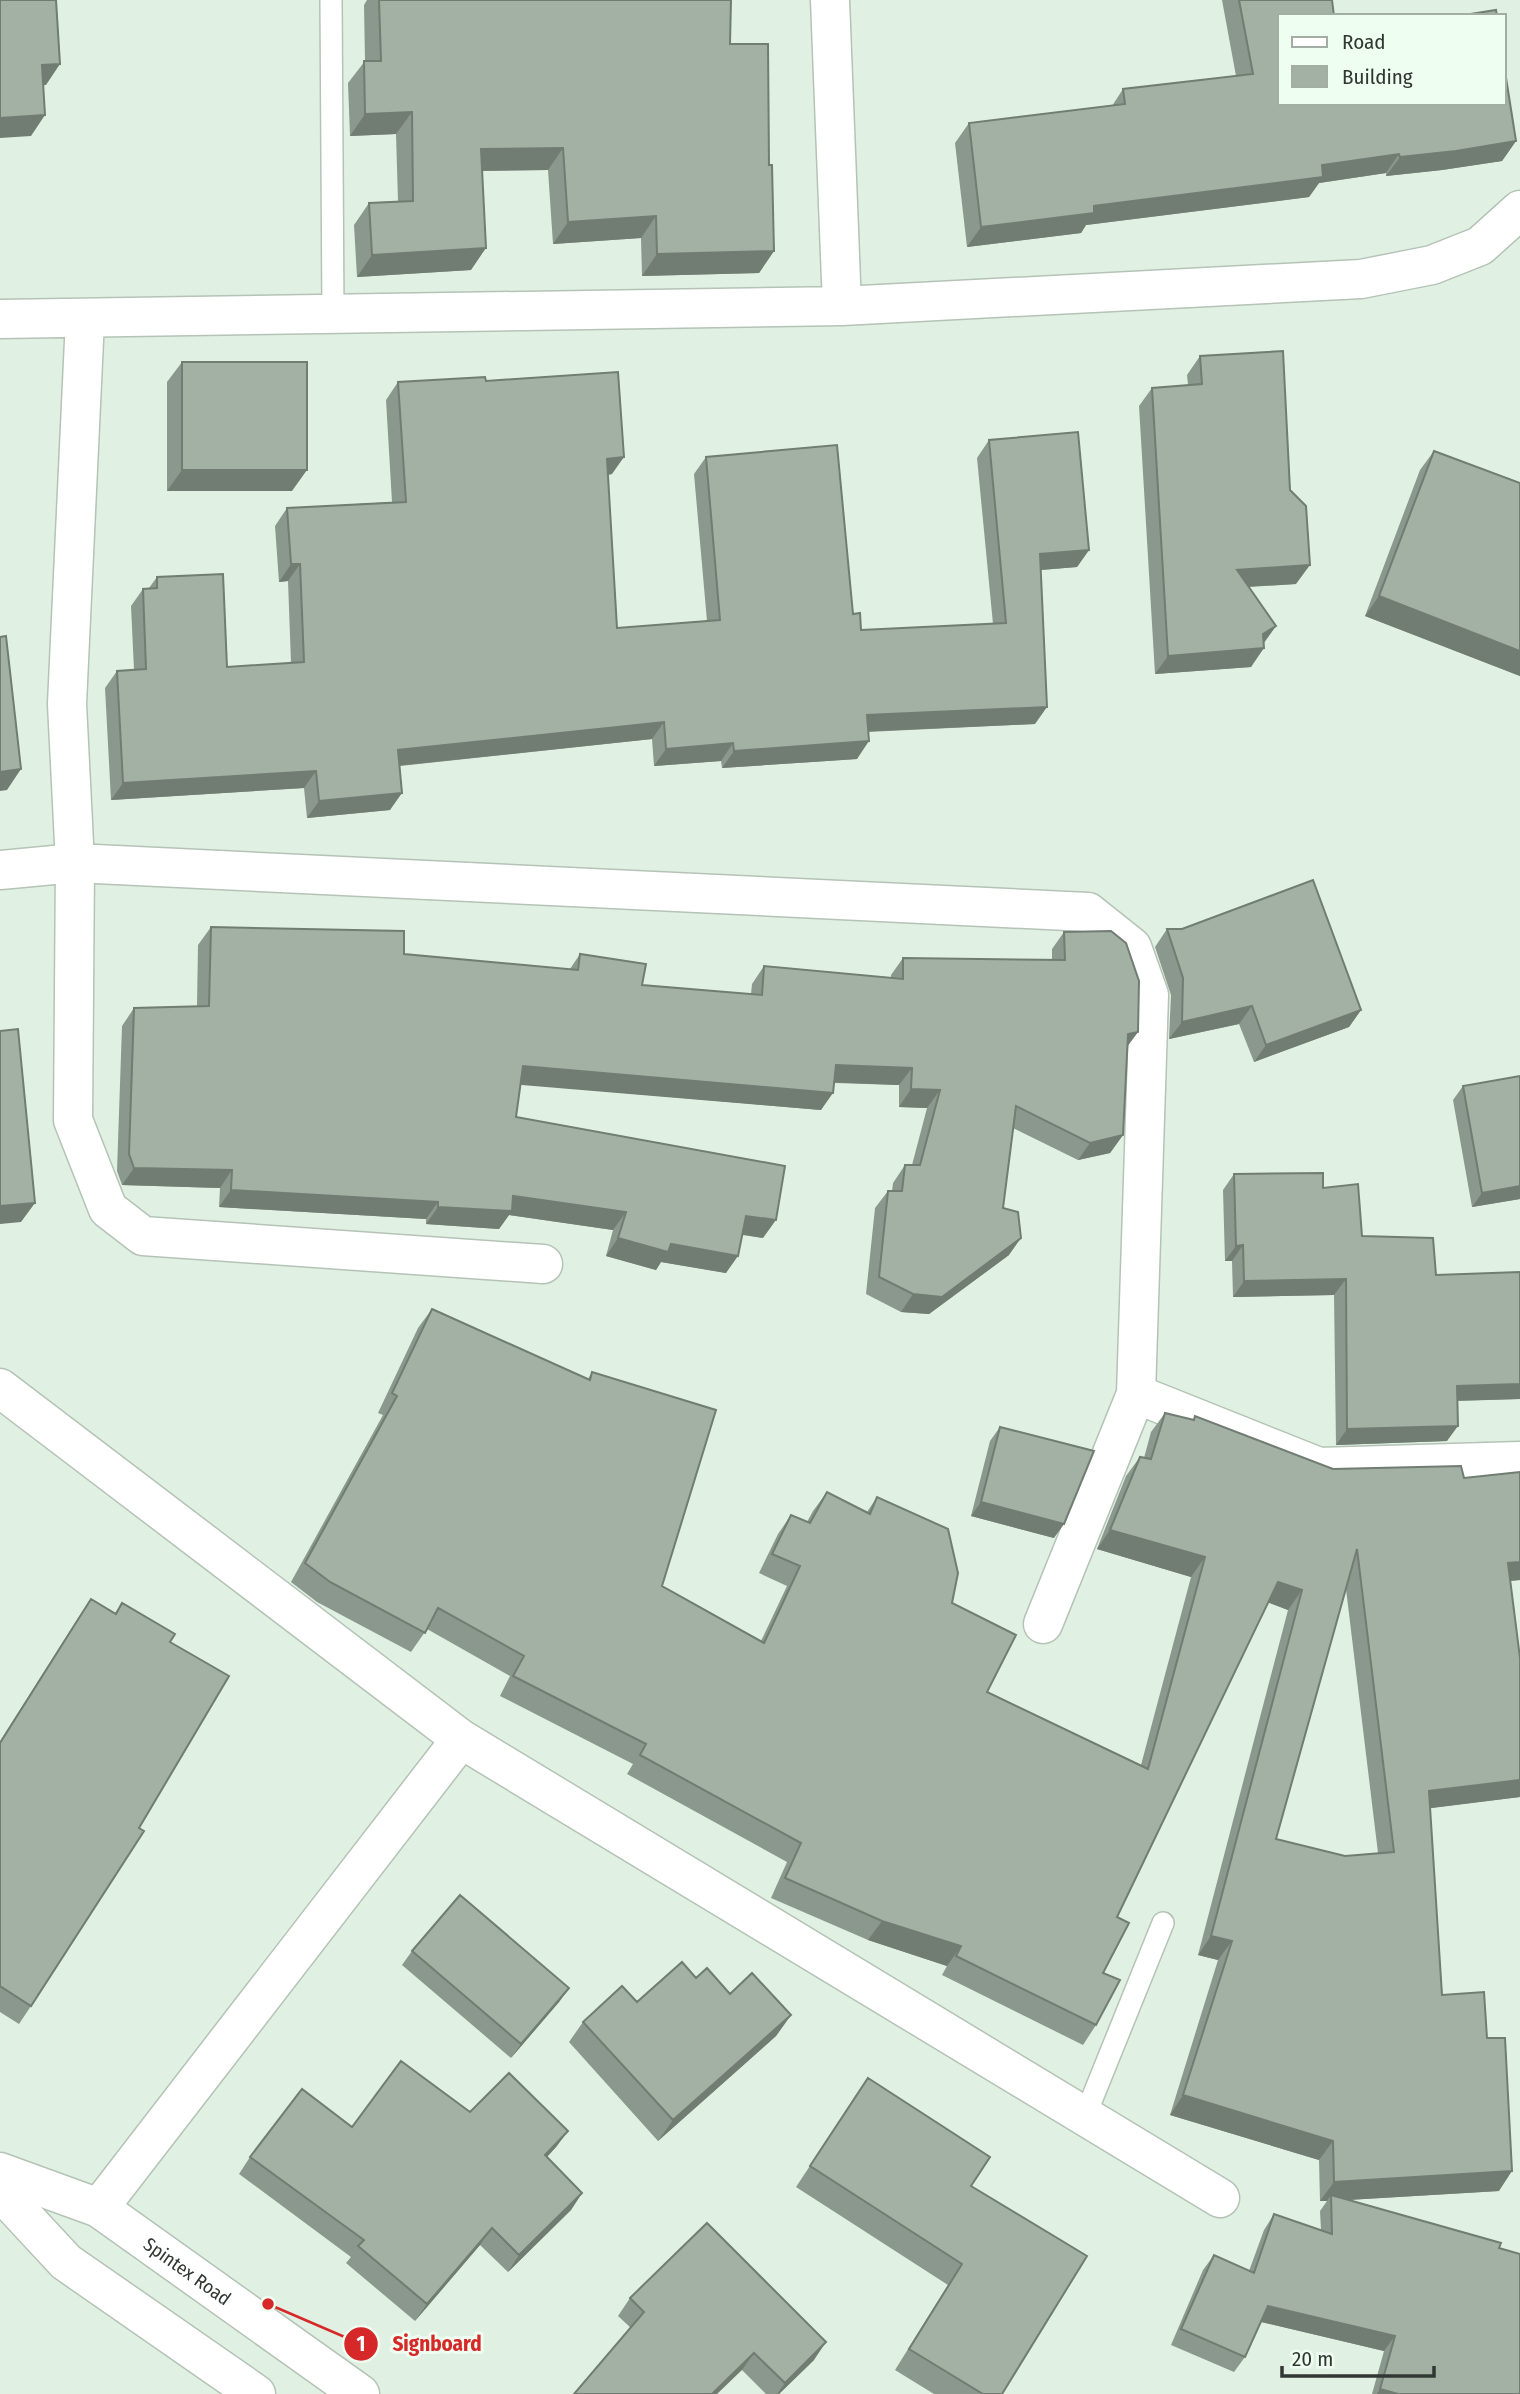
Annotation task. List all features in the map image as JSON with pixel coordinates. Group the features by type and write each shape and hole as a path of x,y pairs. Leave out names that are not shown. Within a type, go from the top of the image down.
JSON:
{"street":[{"path":"830,0 842,306"},
{"path":"0,320 842,306 1361,279 1432,265 1479,246 1520,210"},
{"path":"85,319 66,704 75,863 73,1120 108,1209 143,1236 543,1264"},
{"path":"0,870 75,863 1088,912 1132,947 1149,995 1136,1394 1043,1624"},
{"path":"0,1388 461,1739 1220,2198"},
{"path":"1136,1394 1319,1467 1520,1461"},
{"path":"99,2208 461,1739"},
{"name":"Spintex Road","path":"0,2172 99,2208 359,2394"},
{"path":"0,2191 66,2262 256,2394"}],"lane":[{"path":"331,0 333,315"},
{"path":"1085,2116 1163,1923"}],"building":[{"path":"0,0 56,0 60,64 42,65 45,115 0,118"},
{"path":"379,0 731,0 730,44 768,44 769,165 772,165 774,251 657,254 656,216 568,222 563,148 481,149 486,248 372,255 369,203 413,201 412,112 365,114 364,61 381,61"},
{"path":"1239,0 1332,0 1334,14 1278,14 1278,105 1506,105 1506,78 1516,141 1456,151 1400,157 1399,154 1322,165 1323,177 1094,206 1094,213 981,227 969,123 1125,104 1123,89 1253,74"},
{"path":"1496,10 1497,14 1471,14"},
{"path":"1283,351 1290,490 1306,506 1310,565 1237,570 1276,626 1263,634 1264,648 1168,656 1152,388 1202,384 1200,356"},
{"path":"182,362 307,362 307,470 182,470"},
{"path":"618,372 624,457 607,459 617,628 720,620 706,457 837,445 853,614 860,613 861,630 1006,623 989,440 1078,432 1089,550 1040,554 1047,707 867,715 869,741 734,751 733,743 666,749 664,722 398,750 402,793 319,801 316,771 123,783 117,671 146,669 143,589 157,588 157,577 223,574 227,667 304,662 300,564 291,564 287,508 406,502 398,382 485,377 486,381"},
{"path":"1434,451 1520,483 1520,651 1379,596"},
{"path":"6,636 21,769 0,772 0,637"},
{"path":"1313,880 1361,1010 1266,1045 1252,1006 1182,1022 1183,978 1167,929 1182,929"},
{"path":"211,927 404,931 404,954 578,970 580,954 646,964 642,985 762,995 764,966 903,979 903,958 1065,960 1064,932 1111,931 1126,943 1139,981 1138,1032 1128,1034 1123,1135 1090,1143 1016,1106 1003,1208 1018,1212 1021,1238 942,1297 913,1294 879,1277 888,1191 902,1191 905,1165 920,1165 940,1090 911,1089 912,1068 836,1065 833,1093 523,1066 516,1117 785,1166 776,1220 746,1216 738,1256 671,1244 668,1252 618,1238 626,1212 513,1196 512,1211 438,1207 438,1202 231,1190 232,1170 134,1168 129,1154 134,1008 209,1006"},
{"path":"18,1029 35,1203 0,1206 0,1031"},
{"path":"1520,1076 1520,1186 1482,1193 1463,1086"},
{"path":"1323,1173 1323,1188 1358,1184 1362,1236 1433,1238 1436,1275 1520,1272 1520,1384 1457,1386 1458,1426 1347,1429 1346,1279 1244,1281 1243,1245 1236,1246 1234,1174"},
{"path":"432,1309 590,1380 592,1372 716,1410 662,1586 764,1643 800,1566 772,1554 791,1515 810,1523 827,1492 870,1514 877,1497 948,1529 958,1573 952,1603 1016,1635 987,1692 1148,1769 1205,1557 1110,1530 1140,1457 1151,1459 1165,1413 1194,1420 1195,1416 1333,1469 1461,1466 1464,1478 1520,1472 1520,1562 1508,1563 1520,1658 1520,1780 1429,1791 1442,1995 1484,1992 1487,2038 1505,2038 1512,2171 1334,2182 1333,2141 1183,2095 1232,1941 1211,1936 1302,1590 1278,1582 1117,1917 1129,1923 1103,1973 1120,1980 1096,2025 956,1956 961,1946 882,1921 785,1878 801,1843 640,1755 646,1744 513,1676 524,1656 438,1608 425,1633 330,1582 305,1563 397,1396 392,1393","holes":["1357,1549 1394,1852 1345,1856 1276,1839"]},
{"path":"1000,1427 1094,1451 1064,1524 981,1502"},
{"path":"91,1599 116,1614 122,1603 175,1634 170,1642 229,1676 139,1828 144,1831 31,2006 0,1986 0,1743"},
{"path":"460,1895 569,1988 521,2044 412,1951"},
{"path":"682,1962 696,1978 707,1968 730,1994 752,1973 791,2015 673,2120 583,2022 622,1986 637,2002"},
{"path":"401,2061 470,2112 509,2073 568,2131 545,2155 582,2193 519,2255 492,2228 427,2304 358,2246 364,2240 250,2157 302,2089 352,2127"},
{"path":"868,2078 990,2157 971,2186 1087,2256 1002,2394 983,2394 909,2349 962,2264 810,2166"},
{"path":"1331,2195 1501,2243 1499,2248 1520,2254 1520,2394 1398,2394 1380,2389 1395,2336 1268,2306 1245,2357 1181,2329 1214,2255 1254,2273 1274,2214 1332,2234"},
{"path":"707,2223 826,2342 785,2383 754,2353 712,2394 574,2394 644,2312 630,2298"}],"place":[{"name":"Signboard","path":"268,2304"}]}
